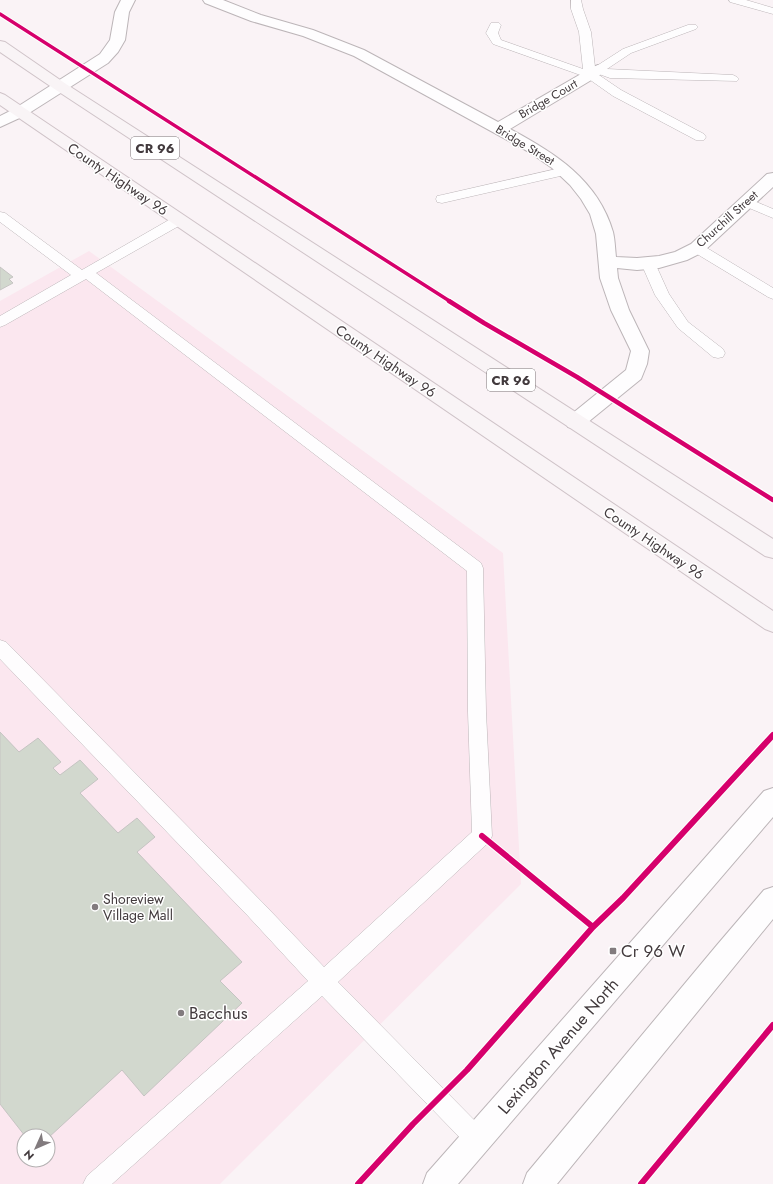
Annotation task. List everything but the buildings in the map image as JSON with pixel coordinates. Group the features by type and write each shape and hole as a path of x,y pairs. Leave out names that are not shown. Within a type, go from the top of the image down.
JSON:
{"main road":[{"name":"CR 96","path":"0,45 61,87 773,550"},
{"name":"County Highway 96","path":"0,98 773,623"}],"street":[{"path":"0,122 20,112 103,60 113,50 119,37 122,6 128,0"},
{"name":"Bridge Street","path":"210,0 256,18 308,33 359,53 535,149 576,181 589,197 598,214 605,234 609,278 620,310 640,351 638,364 634,374 575,422"},
{"name":"Bridge Court","path":"498,129 594,72"},
{"name":"Churchill Street","path":"608,262 637,264 659,262 681,256 697,248 773,178"},
{"name":"Lexington Avenue North","path":"438,1184 773,799"},
{"path":"538,1184 726,954 773,900"}],"lane":[{"path":"576,0 577,9 585,32 594,72 617,93 700,137"},
{"path":"734,0 773,11"},
{"path":"495,25 492,33 497,42 511,48 594,72 733,79"},
{"path":"594,72 627,51 692,27"},
{"path":"442,199 565,171"},
{"path":"746,202 773,214"},
{"path":"0,216 84,274 475,568 477,712 482,836 323,982 95,1184"},
{"path":"0,322 179,220"},
{"path":"697,248 773,294"},
{"path":"648,263 662,295 683,325 718,353"},
{"path":"0,647 255,909 323,982 477,1139"}],"shaded area":[{"path":"89,251 503,553 521,884 220,1184 0,1184 0,301"}],"cycle path":[{"path":"0,14 484,323 564,369 773,500"},
{"path":"358,1184 413,1124 467,1070 593,927 623,898 773,735"},
{"path":"482,836 593,927"},
{"path":"641,1184 773,1025"}],"place":[{"name":"Shoreview Village Mall","path":"95,907"},
{"name":"Cr 96 W","path":"613,951"},
{"name":"Bacchus","path":"181,1013"}]}
